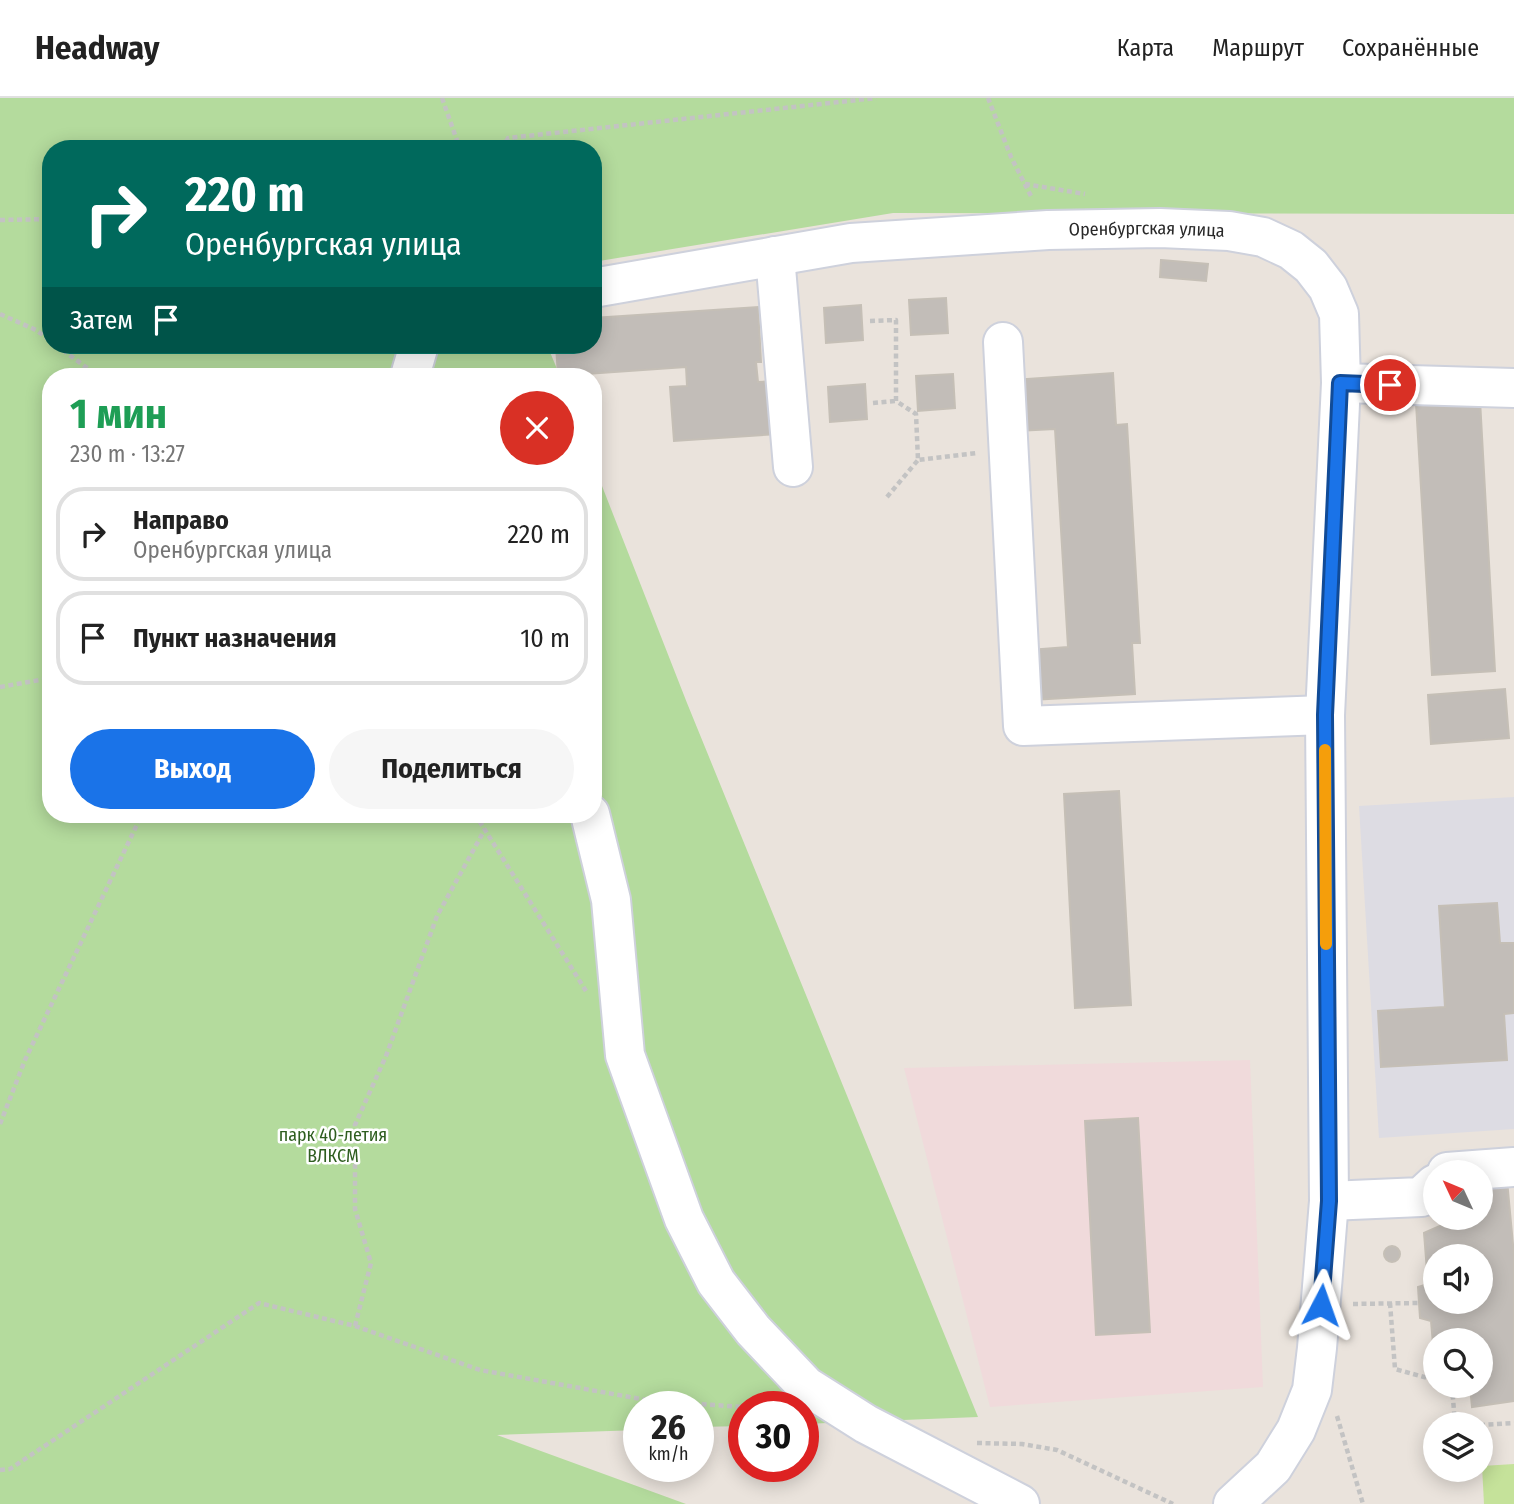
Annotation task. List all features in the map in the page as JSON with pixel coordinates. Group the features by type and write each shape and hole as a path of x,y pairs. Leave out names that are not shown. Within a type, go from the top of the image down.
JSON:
{"street":[{"name":"Оренбургская улица","path":"602,286 850,243 1048,230 1160,228 1229,231 1262,237 1290,250 1311,265 1328,288 1339,314 1340,383 1325,715 1329,1201 1321,1305 1311,1390 1296,1430 1273,1466 1233,1504"},
{"path":"775,256 793,467"},
{"path":"1003,342 1023,726 1325,715"},
{"path":"1340,383 1514,388"},
{"path":"592,823 611,900 625,1055 684,1219 716,1282 753,1330 806,1386 866,1424 1020,1504"},
{"path":"1493,1169 1514,1167"},
{"path":"1329,1201 1423,1195"}],"path":[{"path":"442,98 457,140"},
{"path":"507,140 876,98"},
{"path":"988,98 1010,157 1048,230"},
{"path":"0,220 42,219"},
{"path":"0,314 42,334"},
{"path":"870,321 895,320 896,401"},
{"path":"68,354 87,368"},
{"path":"873,403 896,401 916,414 918,460 887,497"},
{"path":"918,460 1009,449"},
{"path":"0,687 42,680"},
{"path":"0,1124 25,1060 138,823"},
{"path":"481,823 589,996"},
{"path":"355,1326 371,1263 355,1209 355,1125 386,1056 437,916 485,829"},
{"path":"0,1470 10,1469 259,1303 355,1326 480,1370 652,1401 744,1406 806,1386"},
{"path":"1391,1303 1395,1369 1423,1377"},
{"path":"1321,1305 1419,1303"},
{"path":"1336,1413 1363,1504"},
{"path":"1493,1424 1514,1423"},
{"path":"965,1443 1022,1444 1057,1450 1173,1504"}],"shaded area":[{"path":"1514,797 1514,1129 1379,1138 1359,806"},
{"path":"1250,1060 1263,1387 990,1407 904,1068"}],"green space":[{"name":"парк 40-летия ВЛКСМ","path":"0,98 1514,98 1514,214 893,213 602,261 602,140 42,140 42,354 551,354 557,368 42,368 42,823 602,823 602,486 687,703 978,1417 819,1423 819,1391 728,1391 728,1426 714,1427 714,1391 623,1391 623,1431 497,1435 686,1504 0,1504"},
{"path":"1514,1464 1514,1504 1484,1504 1483,1482 1493,1482 1493,1465"}],"building":[{"path":"1161,260 1208,264 1206,281 1160,277"},
{"path":"946,298 948,333 911,335 909,300"},
{"path":"861,305 863,340 826,343 824,308"},
{"path":"758,307 761,362 756,362 758,382 775,381 778,434 674,441 670,387 687,386 686,367 602,373 602,368 557,368 557,354 602,354 602,317"},
{"path":"1113,373 1116,425 1127,424 1140,643 1132,643 1135,694 1032,700 1030,650 1068,647 1055,429 1017,431 1014,380"},
{"path":"953,374 955,408 918,411 916,376"},
{"path":"865,384 867,419 830,422 828,387"},
{"path":"1480,400 1495,671 1432,675 1416,403"},
{"path":"1505,689 1509,738 1431,744 1428,695"},
{"path":"1119,791 1131,1005 1075,1008 1064,794"},
{"path":"1497,903 1500,943 1514,943 1514,1013 1504,1014 1507,1060 1381,1067 1378,1011 1445,1007 1439,906"},
{"path":"1138,1118 1150,1332 1096,1335 1085,1121"},
{"path":"1507,1180 1514,1255 1514,1401 1472,1407 1471,1398 1493,1398 1493,1328 1432,1328 1431,1321 1420,1318 1418,1287 1423,1286 1423,1314 1493,1314 1493,1244 1425,1244 1424,1233 1431,1230 1493,1230 1493,1182"},
{"path":"1392,1246 1398,1248 1398,1260 1392,1262 1386,1260 1384,1254 1386,1248"}],"slow traffic":[{"path":"1325,750 1326,944"}],"route":[{"path":"1321,1305 1329,1201 1325,715 1340,383 1390,385"}]}
